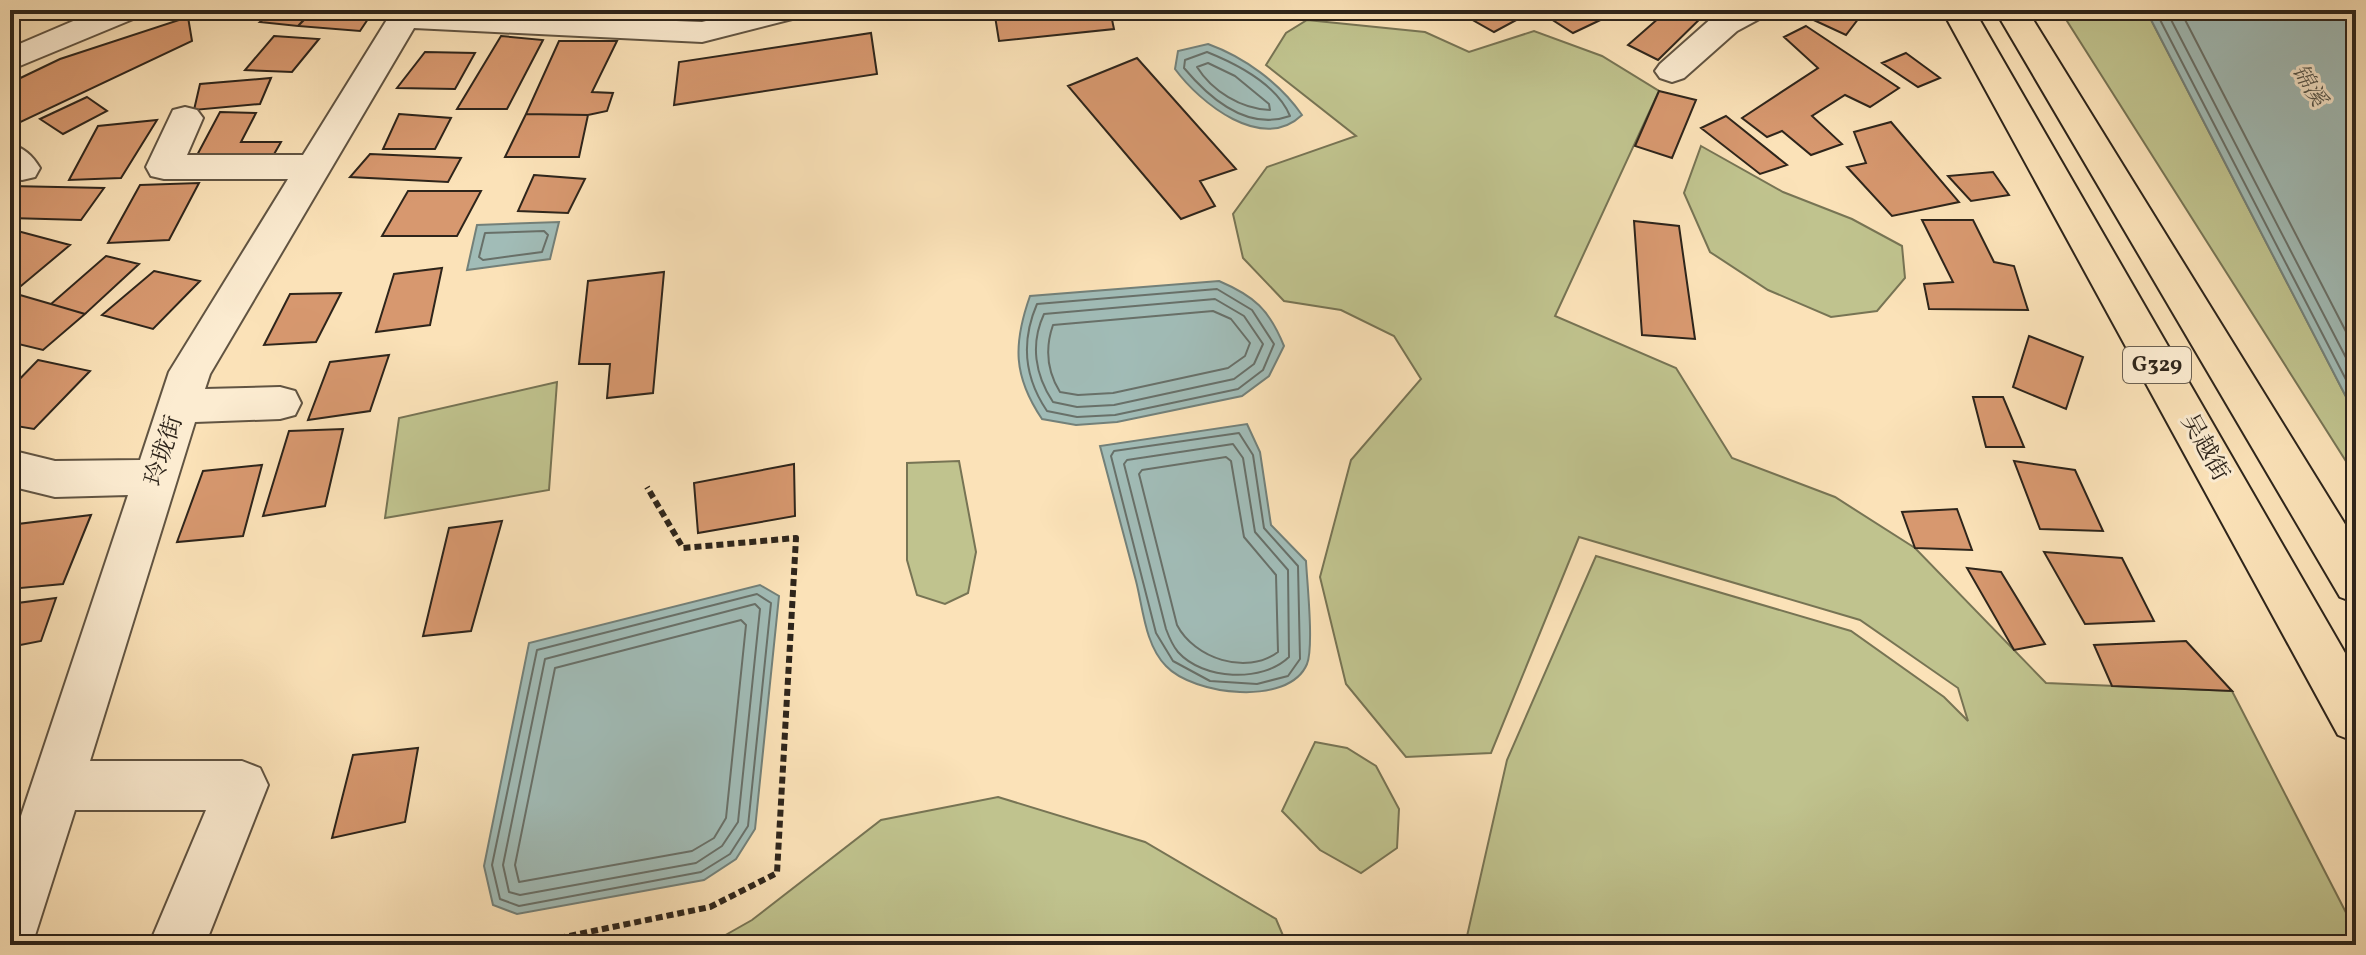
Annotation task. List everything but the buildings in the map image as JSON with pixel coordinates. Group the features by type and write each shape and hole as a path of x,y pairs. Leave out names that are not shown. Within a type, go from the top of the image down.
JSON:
{"highway":[{"name":"吴越街","path":"1958,10 2356,719"},
{"name":"G329","path":"2011,10 2356,583"}],"street":[{"path":"10,60 127,10"},
{"path":"408,14 702,32 789,10"},
{"path":"1672,71 1725,24 1752,10"},
{"name":"玲珑街","path":"10,932 37,816 190,372 408,14"},
{"path":"185,118 164,167 315,167"},
{"path":"179,406 280,403"},
{"path":"10,468 55,479 156,477"},
{"path":"37,816 242,785 177,945"}],"path":[{"path":"460,945 559,938 710,907 777,873 796,538 683,548 647,487"}],"green space":[{"path":"2060,10 2146,10 2356,416 2356,477"},
{"path":"1307,20 1425,32 1469,52 1534,31 1602,56 1659,91 1555,316 1676,368 1732,458 1835,497 1915,548 2046,683 2232,691 2356,932 2356,945 1465,945 1507,760 1596,556 1851,631 1944,697 1968,721 1958,688 1860,620 1579,537 1491,753 1406,757 1346,684 1320,577 1351,460 1421,379 1394,336 1341,310 1284,301 1243,258 1233,214 1267,167 1356,136 1266,65 1286,33"},
{"path":"1701,146 1783,192 1852,219 1902,246 1905,278 1877,311 1831,317 1768,290 1710,252 1684,193"},
{"path":"557,382 549,490 385,518 399,418"},
{"path":"959,461 976,552 968,593 945,604 917,595 907,560 907,463"},
{"path":"1315,742 1347,748 1376,766 1399,809 1397,848 1361,873 1320,850 1282,811"},
{"path":"998,797 1145,842 1276,919 1287,945 708,945 752,920 881,820"}],"water":[{"name":"锦溪","path":"2146,10 2356,10 2356,416"},
{"path":"1208,44 1260,72 1283,92 1302,115 1286,125 1269,129 1251,126 1216,109 1175,69 1178,51"},
{"path":"559,222 550,259 467,270 477,225"},
{"path":"1219,281 1242,292 1259,305 1278,333 1284,346 1269,376 1242,396 1117,422 1076,425 1042,419 1026,388 1019,359 1021,329 1030,296"},
{"path":"1247,424 1260,452 1271,525 1306,561 1310,643 1307,664 1297,678 1281,687 1240,692 1197,684 1179,676 1166,666 1153,648 1100,446"},
{"path":"760,585 779,596 755,829 736,859 704,880 517,914 493,905 484,866 529,643"}]}
